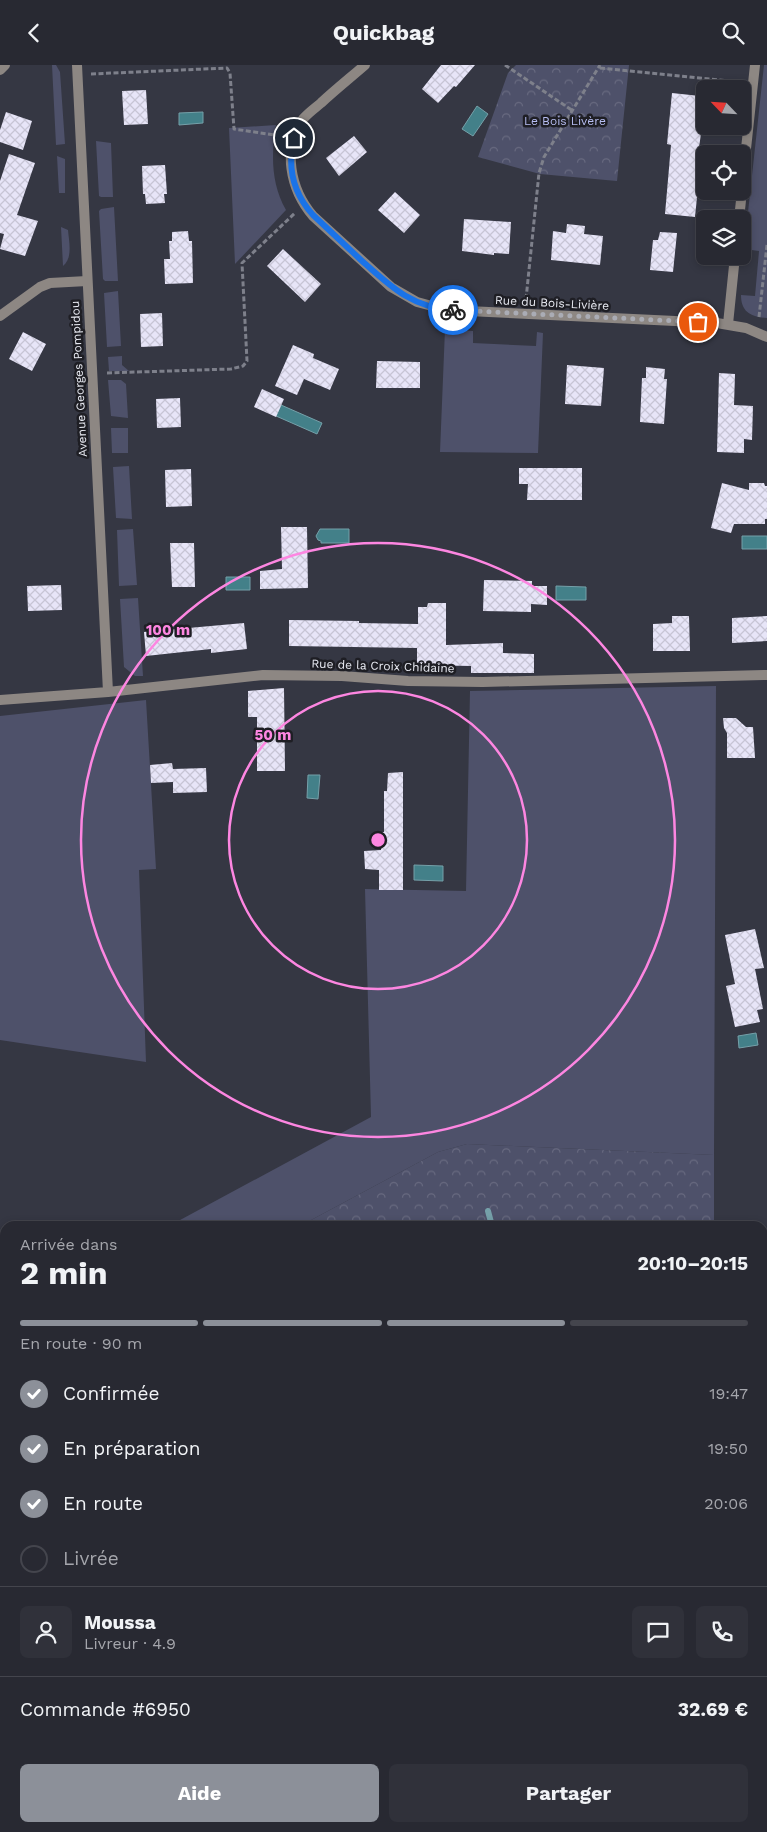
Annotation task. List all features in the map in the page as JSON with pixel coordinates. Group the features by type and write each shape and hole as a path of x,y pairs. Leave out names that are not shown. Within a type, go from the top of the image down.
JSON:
{"street":[{"path":"0,70 5,65"},
{"name":"Rue du Bois-Livière","path":"365,65 305,117 294,138 291,151 292,175 303,205 391,287 417,302 447,310 728,324 762,335"},
{"path":"747,145 756,65"},
{"name":"Avenue Georges Pompidou","path":"77,70 108,692"},
{"path":"728,324 734,265"},
{"path":"0,317 45,285 50,283 87,281"},
{"name":"Rue de la Croix Chidaine","path":"0,700 108,692 263,675 342,676 408,681 483,682 767,675"}],"path":[{"path":"505,65 573,111"},
{"path":"524,315 539,173 544,157 600,66 754,84"},
{"path":"77,70 227,68 230,73 234,129 294,138"},
{"path":"91,373 120,374 231,369 243,366 247,361 242,263 303,205"},
{"path":"762,335 767,245"}],"green space":[{"path":"52,65 56,65 60,72 65,144 56,145"},
{"name":"Le Bois Livère","path":"516,65 629,65 617,181 540,174 478,157 508,73"},
{"path":"764,65 767,65 767,318 748,313 741,301 741,295 755,296 759,251 751,250 751,210 748,210 749,200 751,200"},
{"path":"276,125 273,147 275,179 277,190 286,210 235,264 229,128"},
{"path":"96,141 111,143 113,197 99,196"},
{"path":"57,156 65,159 65,193 59,193"},
{"path":"114,207 118,281 105,281 103,279 99,211"},
{"path":"61,227 68,230 69,245 68,259 63,266"},
{"path":"118,291 121,346 107,347 104,293"},
{"path":"445,329 473,331 473,343 536,346 537,332 543,333 538,453 440,452"},
{"path":"122,356 122,365 129,371 109,371 108,357"},
{"path":"108,380 121,380 126,384 128,418 111,416"},
{"path":"111,428 128,428 128,453 112,453"},
{"path":"129,466 132,519 116,518 113,467"},
{"path":"133,529 137,585 119,586 117,530"},
{"path":"138,598 143,676 135,676 124,667 120,599"},
{"path":"716,686 714,1155 467,1144 438,1152 309,1221 178,1221 371,1117 365,889 466,891 470,691"},
{"path":"146,700 156,869 139,870 146,1062 0,1040 0,716"},
{"path":"467,1144 714,1155 714,1221 309,1221 438,1152"}],"shaded area":[{"path":"477,106 488,114 473,136 462,129"},
{"path":"203,112 203,123 179,125 179,113"},
{"path":"281,405 322,423 317,434 276,416"},
{"path":"320,529 349,529 349,543 321,543 316,536"},
{"path":"742,536 767,536 767,549 742,549"},
{"path":"226,577 250,577 250,590 226,590"},
{"path":"556,586 586,587 586,600 556,600"},
{"path":"308,775 320,775 318,799 307,798"},
{"path":"414,865 443,866 443,881 414,880"},
{"path":"756,1033 758,1045 739,1048 738,1036"}],"building":[{"path":"441,65 475,65 456,87 454,86 438,103 422,89"},
{"path":"146,90 148,124 124,125 122,91"},
{"path":"672,93 696,96 696,135 701,135 699,145 696,145 695,217 665,214 671,145 667,144"},
{"path":"6,112 32,121 23,150 0,142 0,130"},
{"path":"354,136 367,152 339,176 326,158"},
{"path":"9,154 35,163 17,215 38,221 25,256 0,249 4,234 0,233 0,181"},
{"path":"165,165 167,194 164,194 165,203 146,204 145,194 143,194 142,166"},
{"path":"395,192 420,215 404,233 378,210"},
{"path":"464,219 511,222 509,254 494,253 494,255 462,251"},
{"path":"567,224 585,226 584,234 603,236 600,265 551,260 553,231 566,233"},
{"path":"188,231 189,241 192,241 193,283 165,284 164,259 170,259 169,241 172,241 172,232"},
{"path":"660,232 677,233 673,272 650,270 653,240 658,240"},
{"path":"283,249 321,284 305,302 267,266"},
{"path":"162,313 163,346 141,347 140,314"},
{"path":"23,332 46,344 32,371 9,359"},
{"path":"293,345 314,354 313,358 339,369 330,390 304,379 297,395 275,386"},
{"path":"377,361 420,362 420,388 376,388"},
{"path":"567,365 604,368 601,406 565,404"},
{"path":"646,367 665,369 664,379 667,379 664,424 640,422 642,378 646,378"},
{"path":"719,373 735,374 734,405 753,406 752,440 744,439 744,453 717,452"},
{"path":"262,389 284,399 276,417 254,407"},
{"path":"180,398 181,427 157,428 156,399"},
{"path":"519,468 582,468 582,500 527,500 528,484 519,484"},
{"path":"191,469 192,506 166,507 165,470"},
{"path":"722,483 749,490 749,483 764,483 767,486 767,519 765,519 765,524 734,524 731,533 711,528"},
{"path":"281,527 307,527 308,588 260,589 260,571 282,569"},
{"path":"170,543 194,543 195,587 172,587"},
{"path":"484,580 532,581 532,586 547,586 547,605 531,604 531,612 483,611"},
{"path":"61,585 62,610 28,611 27,586"},
{"path":"428,603 446,603 446,645 503,643 503,653 534,654 534,673 471,673 471,666 417,665 417,648 289,646 289,620 418,624 418,607 427,607"},
{"path":"672,616 689,616 690,651 653,651 653,624 672,623"},
{"path":"767,616 767,641 732,643 732,618"},
{"path":"244,623 247,649 211,653 211,649 146,656 144,632"},
{"path":"284,688 285,771 257,771 257,717 248,717 248,691"},
{"path":"723,718 736,718 746,727 753,727 755,758 727,758 727,733 724,728"},
{"path":"172,763 173,769 206,768 207,792 173,793 173,782 151,783 150,765"},
{"path":"403,772 403,890 379,890 379,870 365,869 364,851 381,850 381,832 384,832 384,791 387,791 388,773"},
{"path":"755,929 764,968 755,969 763,1009 757,1010 760,1022 735,1027 726,986 735,984 725,935"}],"waterway":[{"path":"488,1211 491,1221"}],"way so far":[{"path":"453,310 524,315 698,322"}],"route":[{"path":"294,138 290,162 292,175 303,205 391,287 417,302 453,310"}]}
